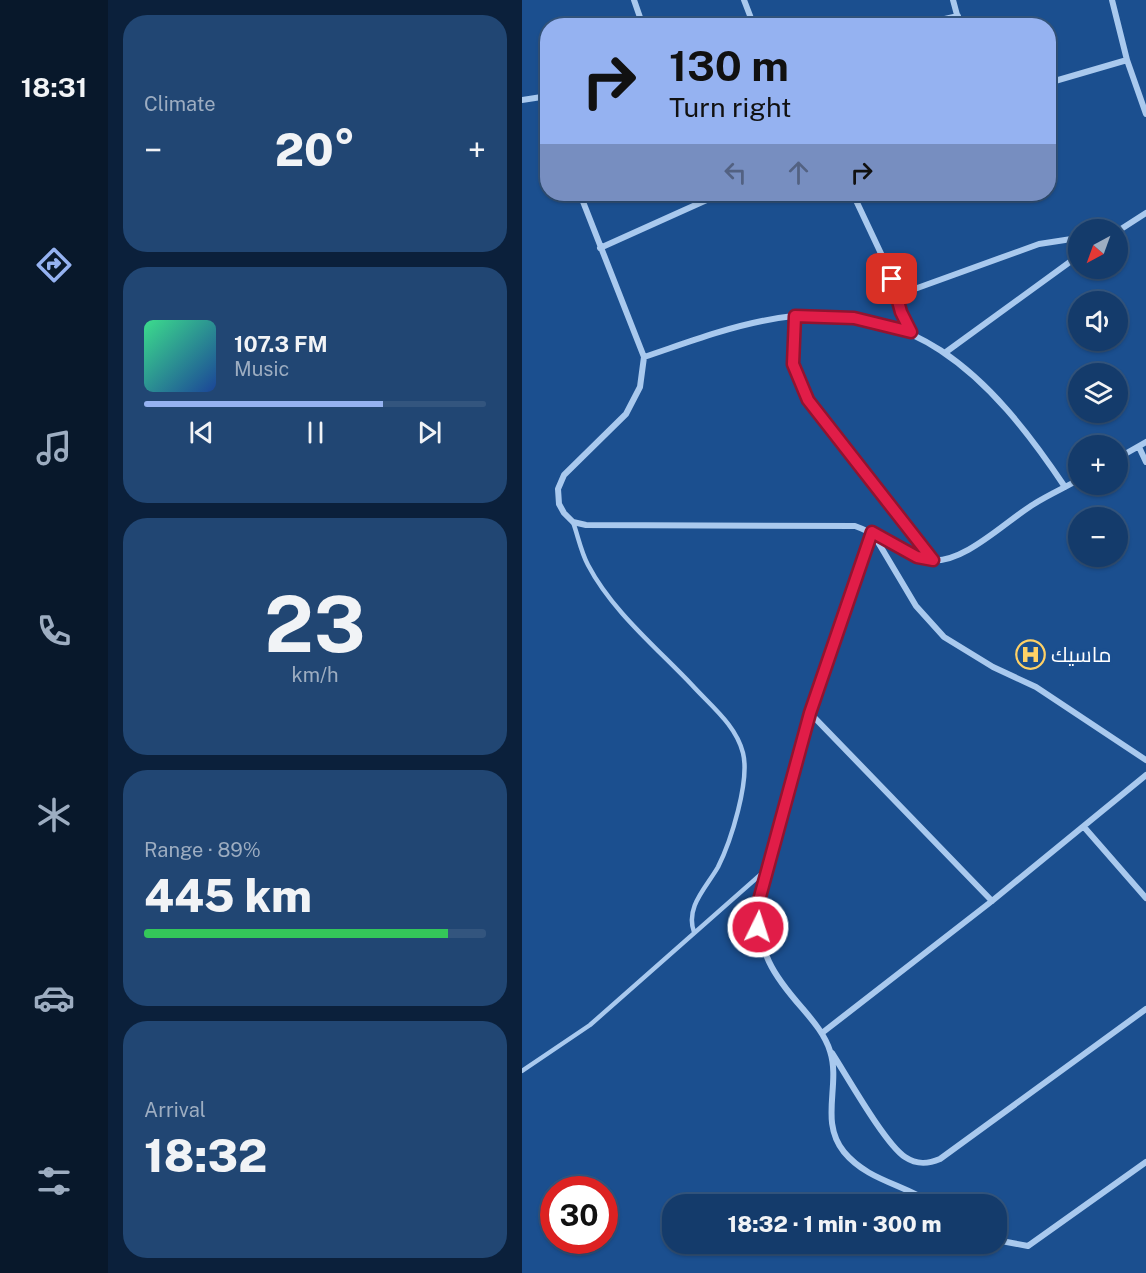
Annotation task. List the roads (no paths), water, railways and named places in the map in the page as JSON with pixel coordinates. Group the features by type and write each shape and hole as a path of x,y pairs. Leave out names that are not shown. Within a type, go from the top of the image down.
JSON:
{"street":[{"path":"634,0 640,18"},
{"path":"744,0 751,18"},
{"path":"949,18 958,16 953,0"},
{"path":"1112,0 1127,60 1146,114"},
{"path":"1056,81 1127,60"},
{"path":"522,100 540,97"},
{"path":"583,201 644,357 640,387 626,414 564,476 558,489 560,504 573,522 586,525 838,525 872,532 917,557 933,560 958,555 1033,505 1068,485"},
{"path":"600,248 704,201"},
{"path":"856,201 898,295 901,312 911,332"},
{"path":"1128,225 1146,213"},
{"path":"898,295 1039,244 1068,240"},
{"path":"946,352 1068,263"},
{"path":"644,357 730,329 795,316 854,318 911,332 946,352 1023,427 1065,487"},
{"path":"795,316 793,364 808,400 933,560"},
{"path":"1128,452 1146,442"},
{"path":"1138,447 1146,462"},
{"path":"872,532 810,713 758,904 758,927 763,951 773,972 822,1033 831,1052 895,1149 915,1162 928,1163 940,1159 1146,1009"},
{"path":"872,532 916,606 944,637 993,667 1036,687 1146,760"},
{"path":"810,713 992,901"},
{"path":"822,1033 992,901 1146,775"},
{"path":"1084,827 1146,898"},
{"path":"831,1052 834,1072 830,1112 833,1131 842,1149 855,1164 871,1175 912,1194"},
{"path":"1007,1241 1028,1246 1146,1162"}],"lane":[{"path":"573,522 587,564 599,583 641,633 736,731 744,755 743,782 736,820 718,866 695,904 690,920 694,932"},
{"path":"522,1071 590,1025 768,868"}],"place":[{"name":"ماسيك","path":"1030,655"}]}
